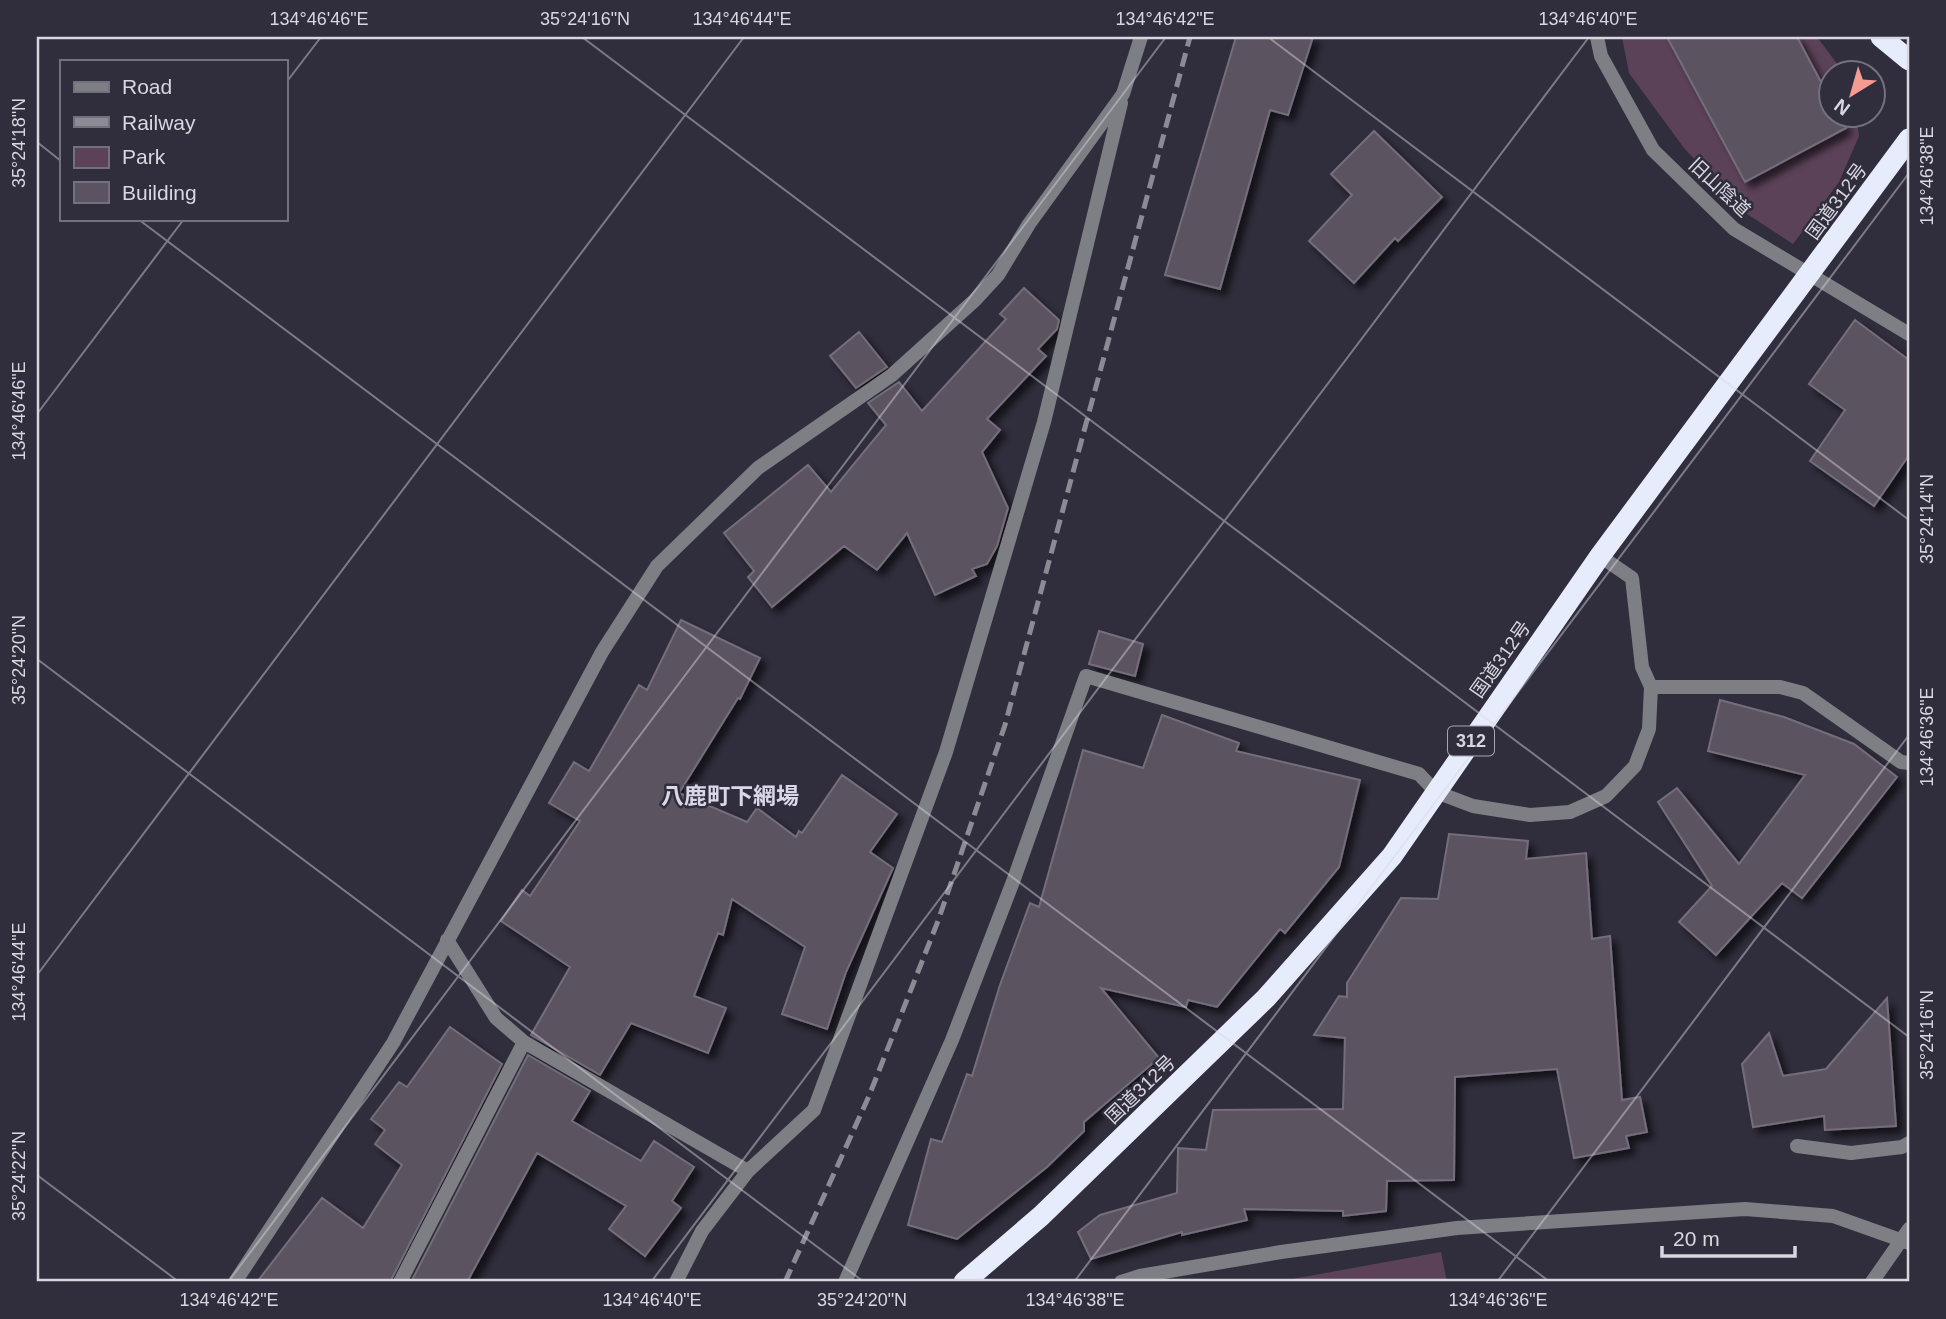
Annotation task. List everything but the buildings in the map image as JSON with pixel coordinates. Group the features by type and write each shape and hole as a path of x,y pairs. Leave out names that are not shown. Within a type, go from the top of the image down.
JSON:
{"highway":[{"path":"1881,37 1909,60"},
{"name":"国道312号","path":"964,1282 1041,1216 1266,998 1392,856 1600,556 1909,139"}],"street":[{"path":"676,1282 702,1231 748,1171 814,1110 946,752 1044,422 1123,94 1141,37"},
{"name":"旧山陰道","path":"1597,37 1601,56 1653,150 1734,229 1909,334"},
{"path":"235,1282 393,1043 602,652 657,566 758,468 892,375 975,300 998,275 1029,224 1123,94"},
{"path":"845,1282 952,1040 1014,879 1086,676 1419,774 1436,792 1473,806 1530,816 1570,812 1606,796 1635,766 1649,729 1651,687 1642,667 1632,578 1600,556"},
{"path":"1651,687 1780,687 1803,693 1901,762 1909,764"},
{"path":"447,940 496,1018 524,1042 748,1171"},
{"path":"400,1282 524,1042"},
{"path":"1797,1146 1851,1153 1902,1147 1909,1143"},
{"path":"1121,1282 1140,1276 1281,1252 1457,1228 1745,1209 1833,1216 1907,1237 1872,1282"}],"green space":[{"path":"1622,37 1817,37 1834,60 1816,60 1816,130 1858,130 1859,136 1839,182 1793,244 1744,212 1684,148 1629,73"},
{"path":"1441,1252 1447,1282 1276,1282"}],"railway":[{"path":"785,1282 869,1096 938,921 1005,725 1190,37"}],"district":[{"name":"八鹿町下網場","path":"730,796"}]}
